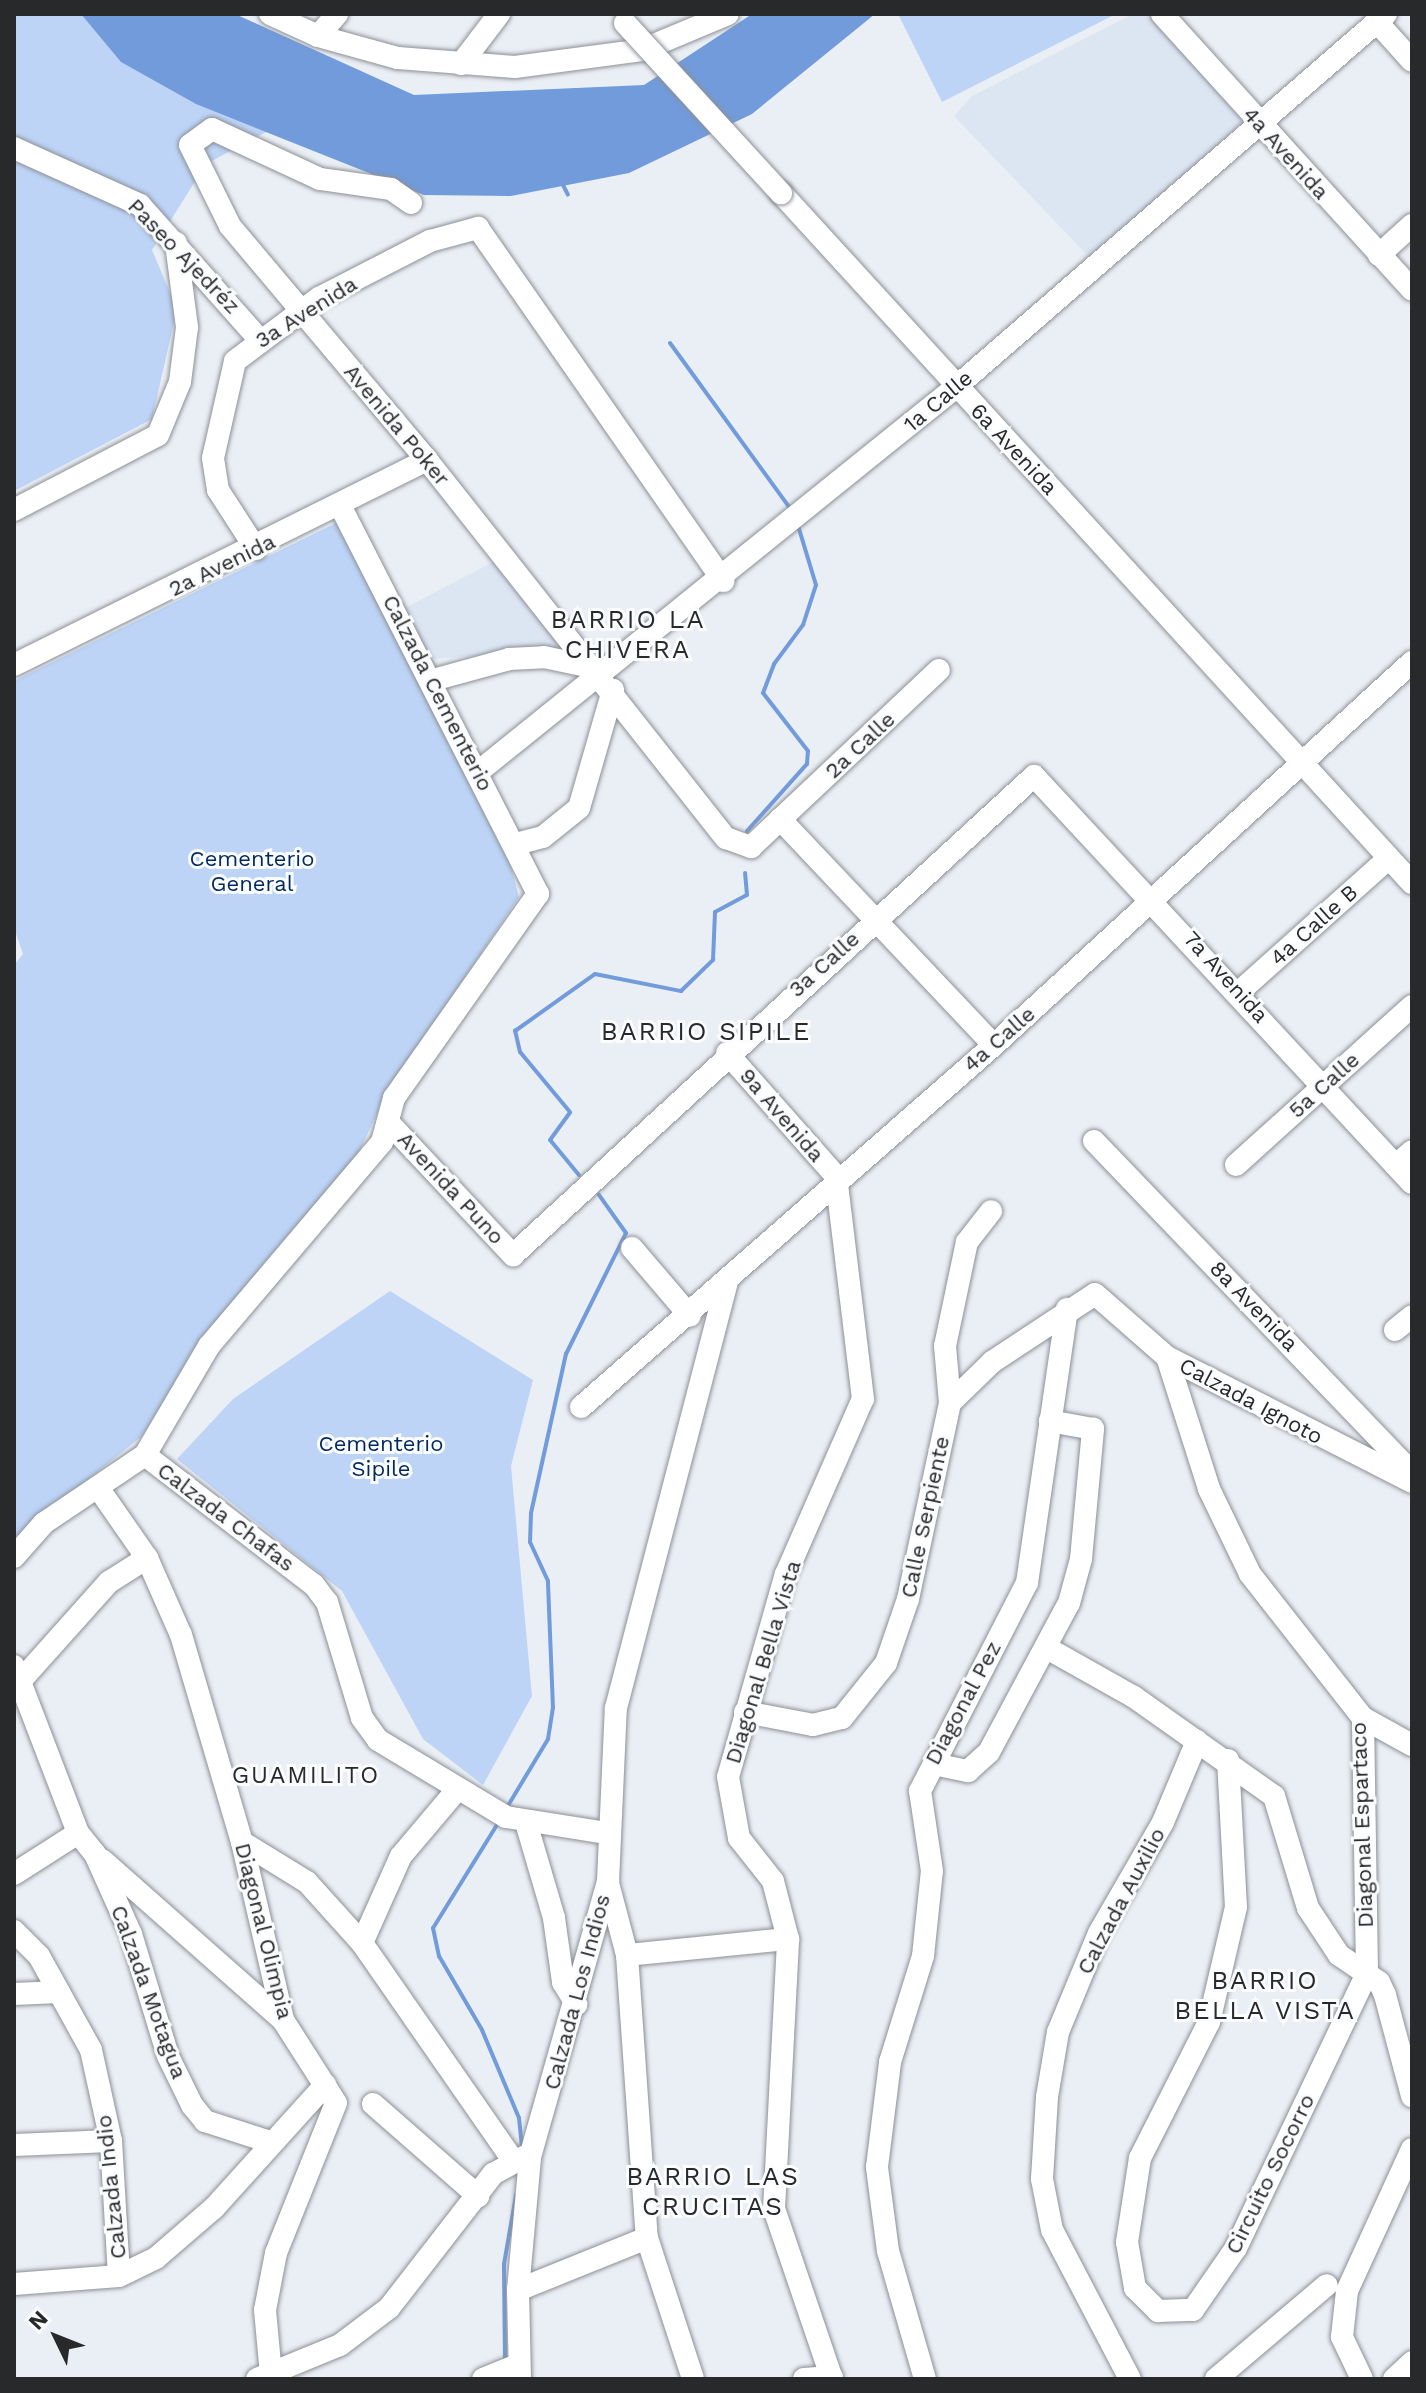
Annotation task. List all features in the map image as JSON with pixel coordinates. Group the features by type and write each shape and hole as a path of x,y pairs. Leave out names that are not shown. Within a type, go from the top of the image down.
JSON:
{"street":[{"path":"270,14 318,36 461,64 569,64 684,38 728,14"},
{"path":"318,36 337,14"},
{"path":"461,64 499,14"},
{"name":"4a Avenida","path":"1162,14 1260,126 1412,290"},
{"name":"6a Avenida","path":"621,18 1412,883"},
{"path":"1382,18 1412,61"},
{"name":"1a Calle","path":"478,772 604,679 956,387 1382,18"},
{"name":"Avenida Poker","path":"411,203 391,189 320,179 212,129 200,131 191,159 230,226 427,460 604,679 726,838 751,847 780,819"},
{"name":"Paseo Ajedréz","path":"14,148 110,185 176,243 258,338"},
{"path":"1379,255 1412,225"},
{"name":"3a Avenida","path":"256,549 218,490 213,458 235,361 258,338 302,311 430,241 478,228 723,581"},
{"path":"14,510 158,435 180,382 187,327 176,243"},
{"name":"2a Avenida","path":"14,665 256,549 427,460"},
{"name":"Calzada Cementerio","path":"340,505 433,680 533,882 533,910 394,1098 388,1122"},
{"path":"433,680 509,659 544,657 604,679 579,808 543,837 516,844"},
{"name":"4a Calle","path":"581,1407 611,1374 690,1316 836,1176 994,1045 1412,662"},
{"name":"2a Calle","path":"780,819 939,670"},
{"name":"7a Avenida","path":"1034,776 1154,898 1324,1085 1404,1158 1412,1183"},
{"name":"3a Calle","path":"513,1255 727,1053 1034,776"},
{"path":"780,819 994,1045"},
{"name":"4a Calle B","path":"1239,992 1389,858"},
{"name":"5a Calle","path":"1236,1165 1412,1006"},
{"name":"9a Avenida","path":"727,1053 836,1176"},
{"path":"14,1557 44,1523 99,1489 145,1455 209,1346 351,1183 388,1122"},
{"name":"Avenida Puno","path":"388,1122 513,1255"},
{"name":"8a Avenida","path":"1094,1141 1412,1473"},
{"name":"Diagonal Bella Vista","path":"832,2378 774,2209 788,1939 773,1881 739,1838 728,1777 786,1574 863,1399 836,1176"},
{"name":"Calle Serpiente","path":"745,1712 813,1725 842,1718 886,1663 908,1599 950,1403 945,1346 967,1242 991,1211"},
{"path":"632,1248 690,1316"},
{"name":"Calzada Los Indios","path":"505,2373 518,2290 521,2158 576,2004 608,1881 606,1833 616,1708 727,1281"},
{"name":"Calzada Ignoto","path":"950,1403 992,1362 1067,1309 1095,1294 1167,1357 1412,1482"},
{"name":"Diagonal Pez","path":"925,2379 888,2251 877,2167 890,2062 923,1956 932,1871 920,1791 1027,1583 1067,1309"},
{"name":"Diagonal Espartaco","path":"1167,1357 1199,1463 1237,1551 1363,1718 1367,1973"},
{"path":"934,1764 974,1769 1047,1648 1081,1559 1093,1429 1050,1421"},
{"name":"Calzada Chafas","path":"145,1455 314,1585 327,1602 362,1718 378,1740 455,1792 508,1818 606,1833"},
{"name":"Diagonal Olimpia","path":"99,1489 147,1558 181,1635 242,1842 283,2020 336,2103 276,2253 265,2310 264,2377"},
{"path":"17,1678 109,1582 147,1558"},
{"path":"1047,1648 1228,1760 1274,1796 1308,1908 1339,1955 1367,1973 1385,1995 1412,2096"},
{"name":"Calzada Motagua","path":"17,1678 78,1833 95,1854 192,2105 205,2121 270,2142"},
{"path":"1363,1718 1412,1745"},
{"name":"Calzada Auxilio","path":"1130,2379 1052,2230 1042,2179 1047,2097 1058,2032 1087,1961 1163,1822 1197,1741"},
{"name":"Circuito Socorro","path":"1228,1760 1233,1921 1209,2022 1140,2158 1127,2242 1135,2288 1158,2311 1193,2310 1236,2248 1367,1973"},
{"path":"362,1943 401,1856 455,1792"},
{"path":"508,1818 554,1918 563,1982 576,2004"},
{"path":"14,1874 78,1833"},
{"path":"242,1842 307,1882 362,1943 521,2158 478,2196 389,2308 340,2345 264,2377"},
{"path":"95,1854 283,2020"},
{"path":"608,1881 627,1955 647,2238 693,2379"},
{"name":"Calzada Indio","path":"14,1931 59,1992 91,2050 111,2141 119,2276"},
{"path":"627,1955 788,1939"},
{"path":"14,1994 59,1992"},
{"path":"14,2284 119,2276 156,2258 214,2208 270,2142 325,2085"},
{"path":"373,2104 478,2196"},
{"path":"14,2145 111,2141"},
{"path":"1362,2379 1342,2337 1347,2291 1412,2149"},
{"path":"518,2290 647,2238"},
{"path":"1216,2379 1327,2285"},
{"path":"1394,2379 1412,2362"},
{"path":"804,2379 832,2378"}],"shaded area":[{"path":"1133,14 1151,14 1253,126 1093,261 954,116 972,96"},
{"path":"497,560 573,650 426,659 401,610"}],"green space":[{"path":"14,14 190,14 317,105 206,164 152,250 177,309 152,419 14,491"},
{"path":"898,14 1116,14 942,102"},
{"name":"Cementerio General","path":"340,521 507,852 519,897 385,1096 349,1174 202,1339 142,1436 14,1540 14,965 23,954 14,928 14,681"},
{"name":"Cementerio Sipile","path":"390,1291 533,1380 511,1466 532,1696 483,1785 423,1739 342,1591 177,1459 233,1399"}],"water":[{"path":"81,14 235,14 414,95 644,85 752,14 875,14 752,114 629,173 511,196 424,195 196,104 121,62"}],"waterway":[{"path":"562,183 568,195"},
{"path":"670,343 792,511"},
{"path":"747,831 807,764 808,751 763,693 774,664 803,625 816,585 797,522"},
{"path":"579,1175 550,1140 570,1112 520,1052 515,1031 595,974 681,991 713,960 715,912 747,895 745,873"},
{"path":"506,1809 548,1739 553,1708 548,1581 530,1542 531,1513 566,1354 626,1233 599,1195"},
{"path":"500,1820 433,1928 439,1956 482,2030 519,2118 522,2147"},
{"path":"505,2361 504,2264 516,2195"}],"district":[{"name":"BARRIO LA CHIVERA","path":"628,635"},
{"name":"BARRIO SIPILE","path":"706,1032"},
{"name":"GUAMILITO","path":"306,1776"},
{"name":"BARRIO BELLA VISTA","path":"1265,1996"},
{"name":"BARRIO LAS CRUCITAS","path":"713,2192"}]}
